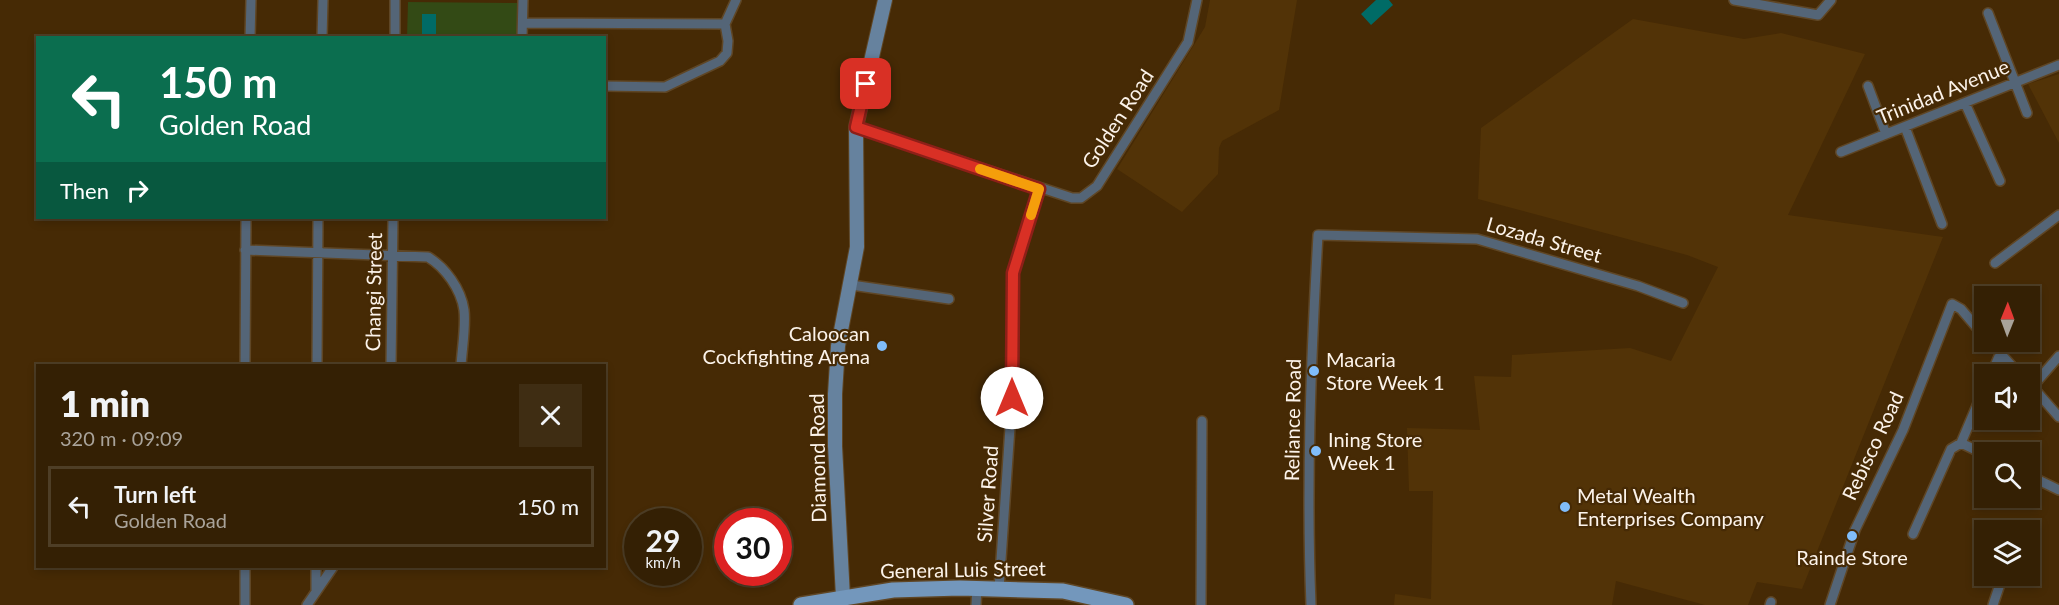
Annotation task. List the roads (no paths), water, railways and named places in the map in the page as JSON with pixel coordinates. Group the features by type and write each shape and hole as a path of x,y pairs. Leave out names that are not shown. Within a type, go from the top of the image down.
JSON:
{"main road":[{"name":"Diamond Road","path":"843,597 835,446 838,346 857,247 856,127 885,0"},
{"name":"General Luis Street","path":"801,605 893,590 977,588 1063,591 1126,605"}],"street":[{"path":"250,36 251,0"},
{"path":"322,36 323,0"},
{"path":"395,0 395,36"},
{"path":"522,36 523,0"},
{"path":"606,87 665,87 720,62 727,53 725,24 736,0"},
{"name":"Golden Road","path":"856,127 1039,189 1072,198 1081,198 1097,186 1188,42 1197,0"},
{"path":"1734,0 1818,15 1831,0"},
{"path":"1988,13 2027,113"},
{"path":"523,23 725,24"},
{"name":"Trinidad Avenue","path":"1841,152 2059,65"},
{"path":"1868,86 1886,134"},
{"path":"1965,103 2000,181"},
{"path":"1905,126 1942,224"},
{"name":"Silver Road","path":"999,589 1012,398 1013,273 1039,189"},
{"path":"1995,263 2059,214"},
{"path":"245,364 246,219"},
{"path":"317,364 318,219"},
{"name":"Changi Street","path":"391,364 393,219"},
{"name":"Lozada Street","path":"1318,235 1478,239 1638,286 1683,303"},
{"name":"Reliance Road","path":"1311,605 1310,371 1318,235"},
{"path":"245,250 428,257 445,271 458,293 464,310 461,364"},
{"path":"851,285 949,299"},
{"name":"Rebisco Road","path":"1830,605 1855,530 1903,430 1952,304 1961,309 1974,324"},
{"path":"1996,364 2000,354 2010,364"},
{"path":"2040,376 2059,356"},
{"path":"2040,396 2059,417"},
{"path":"1913,534 1951,449 1961,442 1974,412"},
{"path":"1201,605 1202,421"},
{"path":"1961,442 1974,449"},
{"path":"2040,481 2059,490"},
{"path":"245,568 245,605"},
{"path":"316,568 316,592"},
{"path":"307,605 332,568"},
{"path":"1993,605 1999,586"},
{"path":"976,605 977,588"}],"water":[{"path":"1376,0 1389,0 1393,5 1371,25 1361,14"},
{"path":"422,14 436,14 436,35 422,35"}],"place":[{"name":"Caloocan Cockfighting Arena","path":"882,346"},
{"name":"Macaria Store Week 1","path":"1314,371"},
{"name":"Ining Store Week 1","path":"1316,451"},
{"name":"Metal Wealth Enterprises Company","path":"1565,507"},
{"name":"Rainde Store","path":"1852,536"}]}
